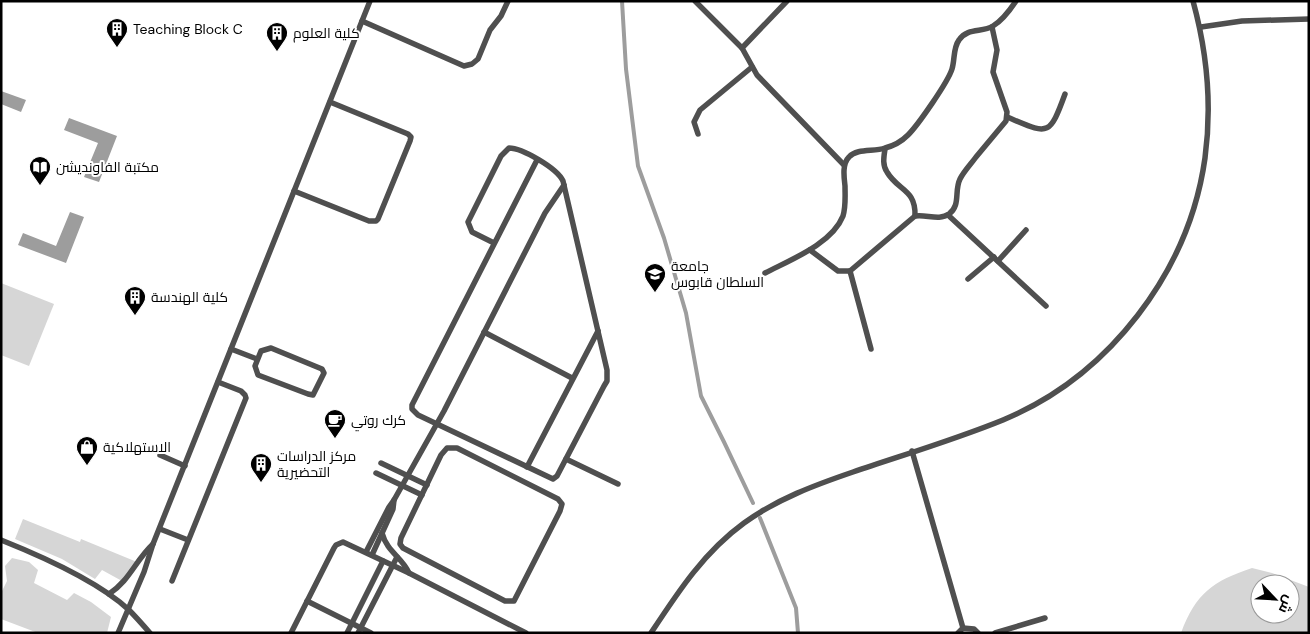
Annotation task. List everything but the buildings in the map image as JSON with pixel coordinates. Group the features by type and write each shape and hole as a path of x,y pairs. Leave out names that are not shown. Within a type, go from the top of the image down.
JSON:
{"lane":[{"path":"118,633 148,564 153,544 370,1"},
{"path":"362,21 464,66 472,64 478,59 490,30 502,16 508,1"},
{"path":"695,1 742,48 760,78 844,165"},
{"path":"742,48 787,1"},
{"path":"765,273 810,250 834,230 843,217 846,202 844,165 847,158 853,153 896,144 907,136 916,126 950,74 958,40 971,31 992,27 1006,15 1016,1"},
{"path":"652,633 693,571 717,545 743,523 773,504 811,486 981,429 1020,413 1068,383 1091,366 1112,346 1157,288 1174,257 1188,225 1198,192 1205,158 1208,92 1206,59 1201,28 1193,1"},
{"path":"1201,28 1242,21 1309,19"},
{"path":"810,250 838,270 850,271 915,216 924,215 938,218 948,215 954,209 957,202 959,180 1006,121 1007,117 1006,108 992,72 997,50 992,27"},
{"path":"698,134 694,128 694,122 700,110 752,67"},
{"path":"1007,117 1038,129 1046,129 1052,125 1056,118 1065,94"},
{"path":"294,190 369,221 376,221 410,141 411,137 408,134 330,102"},
{"path":"494,243 472,232 468,222 501,156 509,148 514,148 537,160 557,172 564,185 607,370 606,381 557,476 553,479 415,412 412,405 537,160"},
{"path":"884,148 883,161 886,171 913,199 916,208 915,216"},
{"path":"369,554 389,507 437,423 545,213 564,185"},
{"path":"948,215 1046,306"},
{"path":"968,280 996,259 1026,230"},
{"path":"850,271 871,349"},
{"path":"527,467 598,331"},
{"path":"484,332 572,378"},
{"path":"271,348 318,367 324,373 314,395 308,394 258,375 255,366 257,360 261,351 271,348"},
{"path":"232,349 257,360"},
{"path":"172,581 246,398 246,395 241,391 218,382"},
{"path":"452,448 478,459 562,504 516,599 511,602 505,601 401,546 400,541 422,495 444,451 452,448"},
{"path":"912,451 963,628"},
{"path":"160,455 185,466"},
{"path":"566,459 618,484"},
{"path":"381,463 427,485"},
{"path":"376,473 422,495"},
{"path":"369,554 382,534 393,509 394,500"},
{"path":"160,528 188,540"},
{"path":"382,534 386,545 406,567 409,574"},
{"path":"1,540 61,567 108,594 129,610 150,633"},
{"path":"291,633 336,545 340,543 347,543 526,633"},
{"path":"108,594 119,587 139,559 153,544"},
{"path":"359,630 397,558"},
{"path":"347,633 383,561"},
{"path":"307,601 352,623 359,630 371,633"},
{"path":"995,633 1045,618"},
{"path":"958,633 963,628"},
{"path":"963,628 974,629 978,633"}],"shaded area":[{"path":"1,91 26,100 21,112 1,104"},
{"path":"69,118 117,136 99,182 84,177 98,143 64,130"},
{"path":"70,212 84,217 66,263 18,245 23,233 56,246"},
{"path":"1,283 54,304 29,366 1,355"},
{"path":"23,519 80,542 81,539 137,562 122,581 102,570 95,579 62,559 15,539"},
{"path":"12,558 29,562 38,570 34,583 67,600 74,593 91,602 111,617 107,633 38,633 1,619 1,593 7,581 5,566"},
{"path":"1252,568 1275,574 1250,574 1250,624 1300,624 1300,584 1309,587 1309,633 1181,633 1200,598 1216,584"}],"waterway":[{"path":"622,1 626,69 638,166 664,238 686,313 701,396 753,503"},
{"path":"760,518 796,608 798,633"}],"place":[{"name":"Teaching Block C","path":"117,48"},
{"name":"كلية العلوم","path":"277,52"},
{"name":"مكتبة الفاونديشن","path":"40,186"},
{"name":"جامعة السلطان قابوس","path":"655,293"},
{"name":"كلية الهندسة","path":"135,316"},
{"name":"كرك روتي","path":"335,439"},
{"name":"الاستهلاكية","path":"87,466"},
{"name":"مركز الدراسات التحضيرية","path":"261,483"}]}
